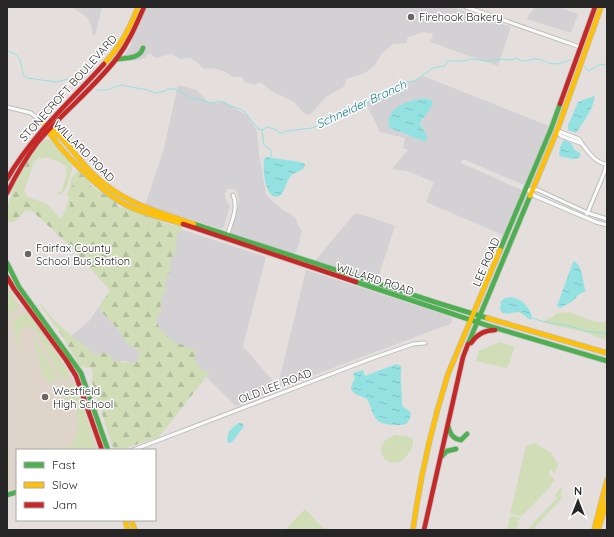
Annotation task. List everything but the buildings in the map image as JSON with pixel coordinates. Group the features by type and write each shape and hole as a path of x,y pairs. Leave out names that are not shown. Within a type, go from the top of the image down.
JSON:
{"main road":[{"name":"STONECROFT BOULEVARD","path":"7,179 26,148 113,54 127,34 134,20 138,7"},
{"name":"STONECROFT BOULEVARD","path":"7,193 23,161 49,130 116,59 135,31 144,7"},
{"name":"LEE ROAD","path":"413,530 422,469 435,413 451,364 482,295 556,118 595,7"},
{"name":"LEE ROAD","path":"424,530 461,362 556,131 601,7"},
{"path":"116,59 138,56 142,52 143,48"},
{"name":"WILLARD ROAD","path":"46,125 81,171 116,200 138,211 513,334 607,361"},
{"name":"WILLARD ROAD","path":"49,130 101,182 119,196 140,206 479,316 607,353"},
{"path":"7,263 19,287 81,373 108,449"},
{"path":"7,277 76,376 102,449"},
{"path":"461,362 472,342 481,332 490,330 513,334"},
{"path":"447,424 449,432 455,439 461,440 467,434"},
{"path":"439,462 446,451 456,449"},
{"path":"594,530 607,480"},
{"path":"598,530 607,501"}],"street":[{"path":"466,7 580,47"},
{"path":"7,106 31,113 46,125"},
{"path":"556,131 561,136 580,143 597,161 607,164 606,170 586,218"},
{"path":"526,189 607,220"},
{"path":"532,191 586,218 607,226"},
{"path":"226,239 235,209 236,202 233,195"},
{"name":"OLD LEE ROAD","path":"136,449 370,359 413,344 425,343"}],"shaded area":[{"path":"71,7 102,7 95,35 92,34 92,27 87,17"},
{"path":"146,7 451,7 511,27 498,66 430,42 433,34 424,32 408,37 406,43 393,44 382,53 375,65 365,73 346,79 345,86 326,97 311,114 306,115 294,102 273,92 260,82 254,85 245,82 242,77 233,77 226,72 213,68 204,69 190,58 180,59 171,54 156,58 149,53 145,58 139,60 121,61 132,43 131,42"},
{"path":"535,7 559,7 578,14 571,33 527,19"},
{"path":"423,76 549,126 524,185 463,159 461,163 522,190 503,235 426,202 434,182 407,171 392,169 408,150 403,148 405,138 380,132 366,103","holes":["425,98 433,102 421,122 421,126 427,136 423,141 401,133 416,100"]},
{"path":"178,85 197,90 209,103 223,101 248,116 257,131 259,154 266,194 274,203 296,218 297,224 302,230 297,251 293,254 231,233 239,203 238,193 234,189 228,189 225,193 225,199 230,206 224,227 221,229 145,205 163,152"},
{"path":"355,213 395,226 377,281 315,261"},
{"path":"177,228 266,257 243,346 272,380 269,393 236,406 152,324"},
{"path":"306,270 449,316 452,319 452,322 277,389"},
{"name":"Westfield High School","path":"7,285 19,304 30,314 43,332 76,384 86,408 88,420 98,449 16,449 16,488 7,491"},
{"path":"98,308 115,326 128,344 140,352 137,362 117,362 97,356 71,336 90,320"}],"green space":[{"path":"47,139 50,140 73,166 66,189 61,194 57,194 58,191 61,192 67,173 65,172 67,166 46,157 43,159 38,157 36,161 34,161 24,192 26,193 25,196 47,204 60,218 64,215 63,212 65,212 69,196 66,195 69,191 71,181 74,182 70,216 67,223 64,225 57,223 28,203 20,192 22,183 32,160 29,159 43,141"},
{"path":"29,159 32,160 22,183 20,192 28,203 57,223 64,225 67,223 70,216 73,182 71,179 76,172 79,172 89,181 91,186 116,202 117,206 156,218 164,223 181,227 181,233 178,232 175,247 177,247 176,251 174,251 169,268 172,269 170,273 168,273 164,288 167,289 166,293 163,292 160,308 162,309 161,313 159,312 156,322 174,343 185,345 185,347 197,351 194,359 196,360 196,363 204,371 210,372 159,437 123,449 114,449 112,445 92,382 93,372 91,367 86,368 80,366 61,334 40,305 41,304 53,319 67,332 97,356 105,353 111,355 111,359 134,363 137,362 140,352 128,344 115,326 98,308 110,290 67,243 31,210 25,211 14,222 7,222 7,212 16,181"},
{"path":"7,287 17,302 18,307 19,306 17,309 8,316 7,315 9,312 7,307"},
{"path":"569,312 592,321 607,322 607,340 544,322 557,313"},
{"path":"26,313 29,315 66,368 68,377 64,380 62,379 36,331 31,327 26,326 21,330 20,338 22,348 20,350 12,321"},
{"path":"35,339 57,377 55,382 48,382 44,378 34,341"},
{"path":"499,342 513,346 514,348 509,365 506,368 476,361 479,351"},
{"path":"72,384 77,386 96,449 65,449 67,445 72,447 78,427 76,407 70,409 65,398 68,392 67,386"},
{"path":"396,435 407,436 413,440 413,442 408,454 401,461 394,463 388,461 381,452 382,445 387,439"},
{"path":"535,443 551,453 558,464 555,474 551,470 548,473 555,480 522,516 510,514 526,446"},
{"path":"561,488 562,491 560,495 563,497 533,530 528,530 557,498 555,495"},
{"path":"305,509 325,530 285,530"},
{"path":"510,516 520,518 517,522 519,524 515,530 507,530"}],"water":[{"path":"594,96 591,109 576,133 568,130 568,125 578,102"},
{"path":"425,98 433,102 431,108 420,124 427,136 427,141 423,141 390,128 390,115 394,110 405,103"},
{"path":"564,140 571,143 574,149 581,154 579,158 572,159 559,156 560,147"},
{"path":"266,157 305,164 304,168 290,177 282,193 278,197 272,196 267,188 264,174 264,159"},
{"path":"574,261 580,267 586,291 578,295 573,301 560,308 557,306"},
{"path":"511,297 518,299 526,305 532,315 531,320 519,312 506,314 500,310 501,301 505,298"},
{"path":"396,364 401,366 402,404 403,407 411,413 410,419 407,423 400,425 378,421 374,416 367,399 355,394 351,389 355,378 353,373 363,370 365,376"},
{"path":"240,423 244,426 233,441 228,443 228,434 234,426"}],"waterway":[{"name":"Schneider Branch","path":"7,51 19,57 24,76 27,78 56,82 68,79 79,82"},
{"name":"Schneider Branch","path":"262,130 268,127 277,130 279,133 283,133 286,131 312,128 320,125 326,120 332,119 351,109 374,100 406,82 414,81 433,68 445,66 447,61 472,59 487,61 500,59 511,60 516,58 522,61 539,59 555,64 570,60"},
{"path":"585,66 589,71 598,65 607,64"},
{"name":"Schneider Branch","path":"97,90 107,90 120,85 148,90 155,93 168,89 174,89 190,98 212,103 219,101 240,109 245,112 258,129 262,130"},
{"path":"262,131 264,145 271,150 271,157"},
{"path":"532,318 570,326 584,331 605,333 607,336"}],"traffic: fast":[{"path":"116,59 136,56 143,48"},
{"path":"500,250 560,104"},
{"path":"468,344 530,196"},
{"path":"194,224 487,318"},
{"path":"7,263 19,287 81,373 108,449"},
{"path":"356,282 489,326 607,361"},
{"path":"448,426 451,434 456,439 461,440 467,434"},
{"path":"441,457 447,451 456,449"},
{"path":"7,495 16,492"}],"traffic: slow":[{"path":"104,64 124,37 138,7"},
{"path":"530,196 557,131 601,7"},
{"path":"45,125 51,135 70,158 106,192 128,206 183,224"},
{"path":"45,125 64,140 90,171 114,191 152,210 194,224"},
{"path":"413,530 427,451 448,374 500,250"},
{"path":"487,318 607,353"},
{"path":"594,530 607,480"},
{"path":"598,530 607,501"},
{"path":"125,521 128,530"},
{"path":"131,521 135,530"}],"traffic: jam":[{"path":"7,193 21,167 37,143 98,80 117,58 129,40 144,7"},
{"path":"560,104 595,7"},
{"path":"7,179 17,162 40,133 104,64"},
{"path":"183,224 356,282"},
{"path":"7,277 76,376 102,449"},
{"path":"471,343 481,333 495,330"},
{"path":"424,530 463,357 468,344"}],"place":[{"name":"Firehook Bakery","path":"411,17"},
{"name":"Fairfax County School Bus Station","path":"28,254"},
{"name":"Westfield High School","path":"45,397"}]}
